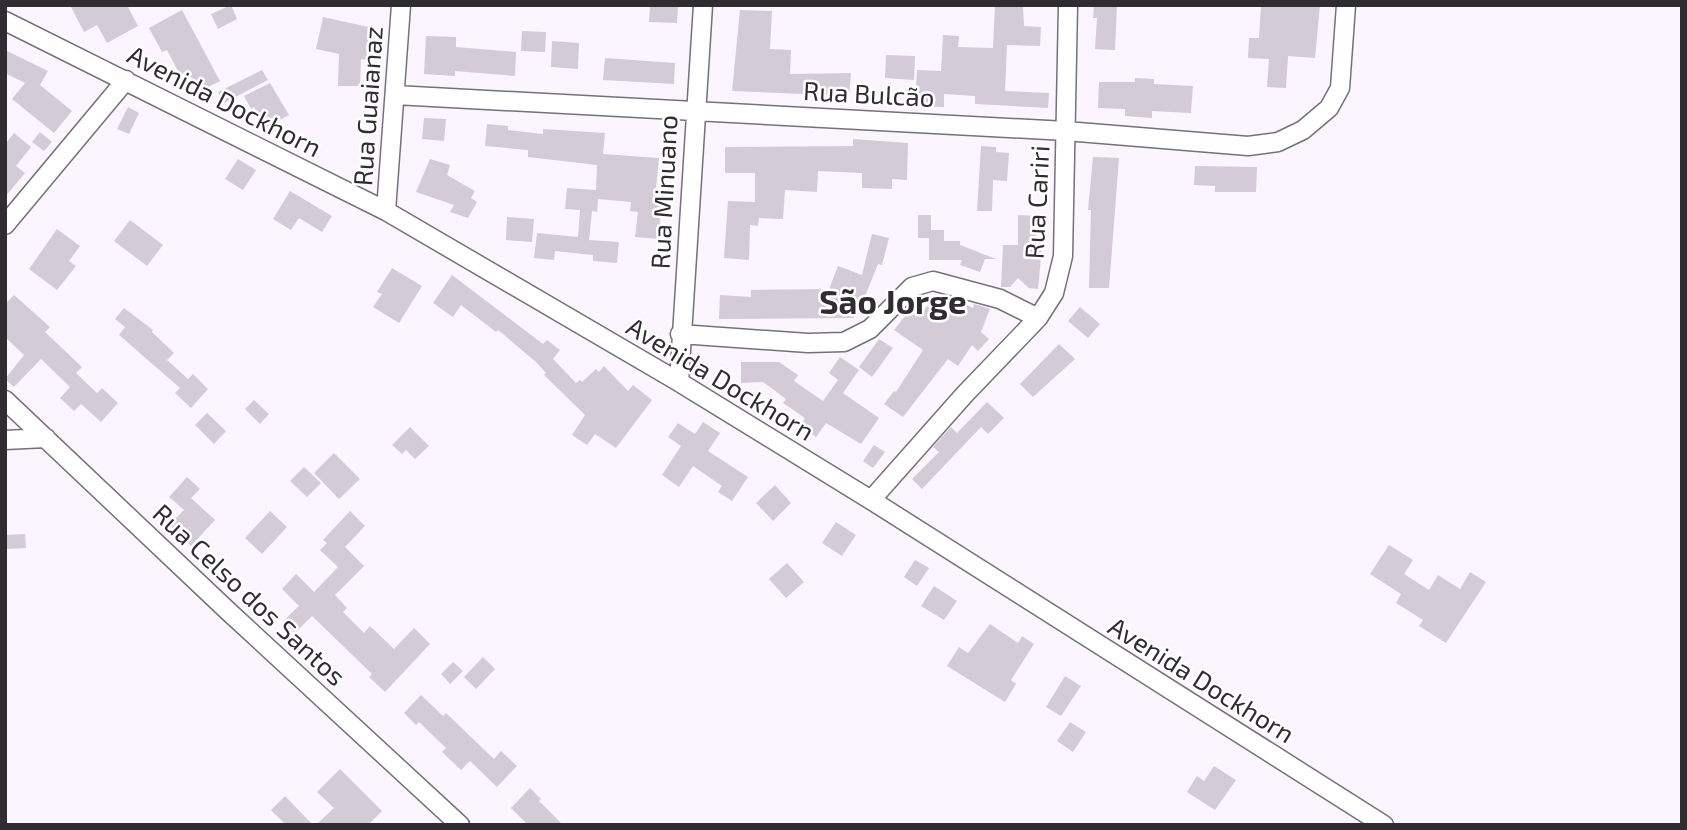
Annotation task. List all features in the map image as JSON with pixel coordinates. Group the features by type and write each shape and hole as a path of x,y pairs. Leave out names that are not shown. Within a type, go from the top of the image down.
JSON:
{"street":[{"name":"Rua Guaianaz","path":"386,211 401,5"},
{"name":"Rua Minuano","path":"678,382 703,5"},
{"name":"Rua Cariri","path":"871,500 965,394 1038,318 1054,293 1063,256 1068,5"},
{"name":"Rua Bulcão","path":"395,94 1066,131 1248,146 1278,142 1303,130 1329,108 1340,88 1346,5"},
{"name":"Avenida Dockhorn","path":"5,21 386,211 678,382 871,500 1384,825"},
{"path":"5,225 125,80"},
{"path":"680,334 808,343 844,342 870,329 912,287 933,281 1000,299 1038,318"},
{"name":"Rua Celso dos Santos","path":"5,400 460,825"},
{"path":"5,440 46,438"}],"building":[{"path":"70,5 127,5 138,26 107,43 97,25 84,32"},
{"path":"231,5 237,19 218,29 211,14"},
{"path":"650,5 678,5 677,23 649,22"},
{"path":"995,5 1023,5 1024,26 1041,27 1040,46 1007,45 1005,91 1049,93 1048,108 975,104 975,96 944,94 944,107 915,106 917,70 941,71 943,35 959,36 958,47 993,48"},
{"path":"1094,5 1117,5 1115,50 1095,49 1097,18 1093,18"},
{"path":"1261,5 1320,5 1315,58 1288,56 1286,88 1267,87 1269,59 1248,58 1249,38 1259,38"},
{"path":"182,10 220,81 198,92 188,70 180,75 167,50 162,52 149,28"},
{"path":"740,10 772,11 770,49 791,50 790,74 851,73 849,96 732,91"},
{"path":"323,17 373,28 366,60 361,59 360,86 338,86 339,54 316,49"},
{"path":"522,31 546,32 545,52 521,51"},
{"path":"426,36 456,37 456,47 516,52 515,76 455,71 455,76 424,74"},
{"path":"552,41 579,43 578,69 551,67"},
{"path":"5,50 48,71 40,85 72,111 54,133 12,99 25,83 5,73"},
{"path":"886,55 915,56 914,80 885,78"},
{"path":"605,58 675,63 674,84 603,80"},
{"path":"262,70 268,80 224,103 218,92"},
{"path":"1135,78 1154,79 1154,84 1193,86 1191,113 1152,111 1152,118 1125,116 1125,109 1098,108 1099,82 1135,82"},
{"path":"270,83 289,115 265,128 254,107 251,109 244,96"},
{"path":"128,107 139,113 129,134 117,129"},
{"path":"424,118 446,119 444,141 422,139"},
{"path":"487,124 508,126 508,130 543,134 543,129 605,133 603,154 659,158 656,188 662,189 659,239 635,237 638,212 630,211 631,202 598,199 597,212 592,211 589,240 619,242 617,263 593,261 593,255 555,251 554,260 534,258 537,233 578,237 580,210 565,209 567,188 596,190 597,165 528,157 528,150 485,146"},
{"path":"40,132 52,142 44,151 32,142"},
{"path":"14,133 31,147 16,166 25,173 5,197 5,144"},
{"path":"853,139 908,143 907,180 892,179 892,189 862,188 862,173 818,171 817,192 785,190 783,219 759,218 758,226 750,225 749,260 724,258 728,201 755,202 755,173 725,173 725,147 853,146"},
{"path":"981,146 996,147 996,152 1009,153 1007,181 993,180 992,211 977,211"},
{"path":"1093,157 1119,158 1109,288 1089,288 1091,210 1088,210"},
{"path":"238,159 256,170 243,190 225,179"},
{"path":"430,159 450,165 447,175 475,191 471,198 477,202 468,218 450,212 454,205 416,192"},
{"path":"1195,166 1257,167 1256,192 1215,192 1215,186 1194,185"},
{"path":"290,191 332,216 322,232 299,218 291,230 273,219"},
{"path":"918,215 931,215 931,230 944,230 944,241 960,241 960,245 996,259 985,259 980,272 960,265 962,260 929,260 929,238 918,238"},
{"path":"1018,215 1037,216 1036,246 1042,246 1038,289 1029,288 1018,278 1010,287 1001,287 1003,245 1018,245"},
{"path":"507,217 534,219 532,242 506,240"},
{"path":"130,220 163,245 147,266 114,241"},
{"path":"57,229 80,246 69,261 76,266 57,290 29,269"},
{"path":"872,234 889,238 882,265 878,264 866,294 865,311 855,311 854,318 719,319 720,295 751,297 751,290 829,289 838,266 862,275"},
{"path":"392,268 422,286 399,323 373,307 382,294 377,292"},
{"path":"452,275 543,344 547,340 560,350 553,359 576,383 580,380 582,382 596,369 599,372 604,366 628,391 633,385 652,400 616,448 595,434 587,445 572,435 585,415 544,375 546,373 536,362 498,330 496,332 461,305 453,317 433,303"},
{"path":"14,295 50,327 45,332 82,367 76,373 97,393 102,388 118,403 101,422 81,404 74,411 60,398 70,387 41,359 14,387 5,379 24,355 5,337 5,304"},
{"path":"953,298 973,308 974,304 990,309 981,332 989,339 978,351 972,345 958,366 948,359 903,417 884,404 894,391 896,392 923,350 894,330 915,303 924,310 927,306 935,312 940,304 947,309"},
{"path":"1080,307 1100,324 1088,338 1068,321"},
{"path":"124,308 153,330 174,353 167,360 188,379 193,374 208,389 191,408 175,393 180,388 119,335 125,327 115,319"},
{"path":"879,339 893,348 872,377 859,367"},
{"path":"1059,344 1075,359 1033,397 1020,384"},
{"path":"840,357 859,370 843,393 879,418 861,444 826,423 816,437 800,426 805,418 783,403 786,399 763,382 741,383 741,362 779,362 798,375 794,381 823,401 838,380 829,373"},
{"path":"254,400 269,414 260,424 245,409"},
{"path":"987,402 1004,418 988,434 981,427 922,489 912,479 939,452 933,447 951,427 957,433"},
{"path":"207,413 226,431 214,444 195,425"},
{"path":"703,422 720,433 708,451 748,477 732,501 718,492 722,486 693,466 679,487 662,475 681,446 668,437 678,423 695,434"},
{"path":"410,427 429,446 415,459 406,450 402,454 392,445"},
{"path":"874,445 885,452 873,468 863,461"},
{"path":"334,453 360,479 339,499 314,473"},
{"path":"304,467 321,483 307,497 290,481"},
{"path":"187,477 200,489 191,498 215,520 191,546 169,525 184,510 169,497"},
{"path":"775,485 791,503 773,521 756,503"},
{"path":"270,511 287,527 262,554 245,538"},
{"path":"350,511 365,526 345,547 364,566 335,595 347,608 343,612 364,633 370,626 394,649 414,628 430,644 385,692 369,677 372,674 312,616 295,633 283,621 299,606 282,589 296,574 314,592 338,567 320,550 327,543 323,540"},
{"path":"836,522 856,535 842,556 822,543"},
{"path":"25,534 26,548 5,549 5,535"},
{"path":"1389,545 1413,560 1404,574 1429,590 1438,575 1460,589 1470,572 1486,582 1446,643 1419,626 1423,620 1396,603 1401,594 1370,574"},
{"path":"915,560 929,568 917,586 904,577"},
{"path":"787,563 804,582 786,598 769,579"},
{"path":"934,586 957,601 944,620 921,606"},
{"path":"990,624 1018,643 1022,636 1034,644 1011,680 1016,684 1005,702 947,666 959,647 968,653"},
{"path":"483,657 495,669 476,689 464,677"},
{"path":"453,662 463,671 450,684 441,674"},
{"path":"1065,676 1081,686 1061,716 1046,707"},
{"path":"421,695 443,716 446,713 494,759 501,751 517,766 497,787 470,761 461,770 442,752 446,748 419,722 416,725 404,713"},
{"path":"1070,722 1086,732 1073,752 1057,741"},
{"path":"1214,766 1236,780 1215,810 1187,792 1197,776 1204,781"},
{"path":"340,769 382,811 368,825 316,825 334,808 317,792"},
{"path":"530,788 563,825 528,825 511,808"},
{"path":"285,796 313,825 286,825 271,810"}],"district":[{"name":"São Jorge","path":"893,301"}]}
